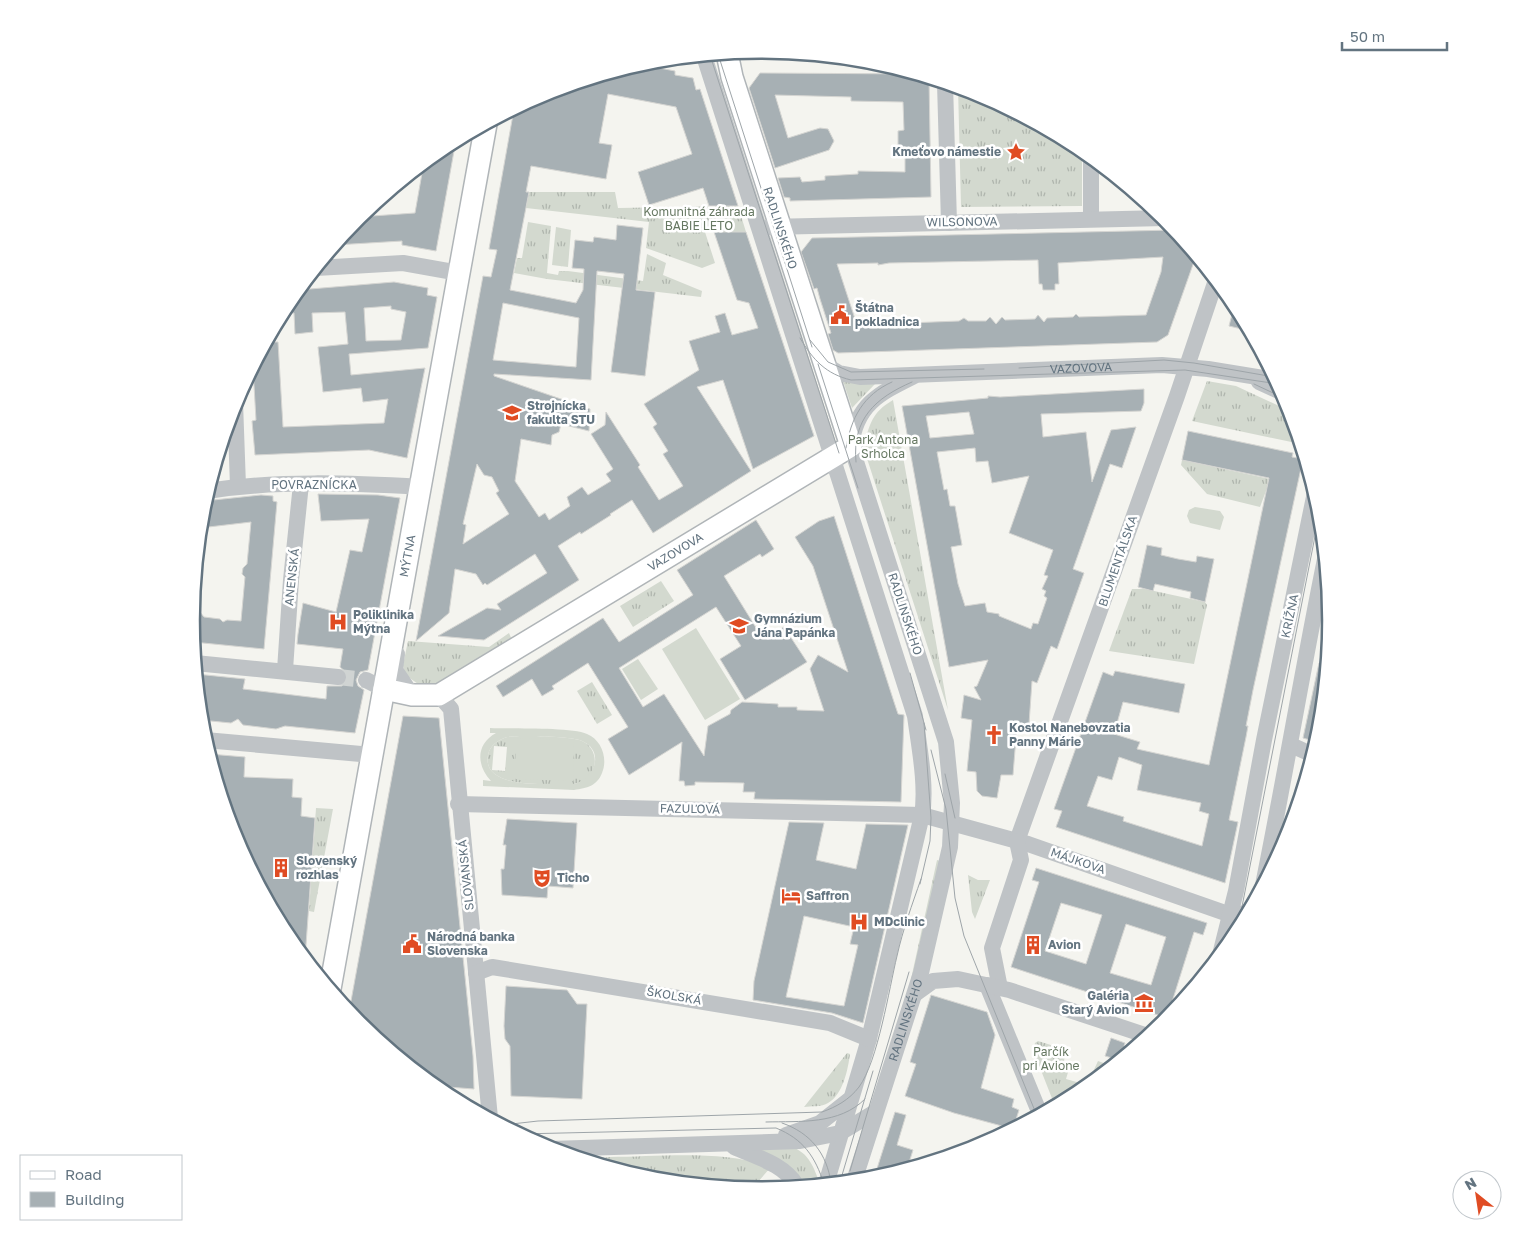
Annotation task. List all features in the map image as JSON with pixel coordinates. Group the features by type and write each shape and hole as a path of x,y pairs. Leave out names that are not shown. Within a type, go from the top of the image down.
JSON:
{"main road":[{"name":"RADLINSKÉHO","path":"728,60 769,227 824,364 851,446"},
{"name":"MÝTNA","path":"331,981 372,756 375,685 400,595 422,487 485,132"},
{"name":"VAZOVOVA","path":"439,695 851,446"},
{"path":"375,685 412,695 439,695"}],"street":[{"name":"RADLINSKÉHO","path":"706,62 769,227 833,458 915,716 923,802 922,815 868,1039 828,1177"},
{"path":"946,91 949,223"},
{"path":"1091,220 1092,167"},
{"name":"WILSONOVA","path":"769,227 1153,218"},
{"path":"325,268 403,263 459,273"},
{"name":"BLUMENTÁLSKA","path":"1023,842 1024,822 1213,288"},
{"name":"VAZOVOVA","path":"824,364 839,373 853,376 914,376 1162,365 1186,366 1267,379"},
{"name":"VAZOVOVA","path":"851,446 856,424 869,404 879,393 914,376"},
{"name":"VAZOVOVA","path":"1248,376 1271,387"},
{"path":"235,425 238,486"},
{"name":"RADLINSKÉHO","path":"851,446 946,742 952,803 950,847 915,994 857,1172"},
{"name":"POVRAZNÍCKA","path":"216,490 238,486 302,484 422,487"},
{"name":"ANENSKÁ","path":"285,670 291,580 302,484"},
{"name":"KRÍŽNA","path":"1239,914 1264,740 1311,511"},
{"name":"KRÍŽNA","path":"1268,859 1292,745 1300,682 1321,580"},
{"path":"400,595 403,614 395,670 412,695"},
{"path":"202,664 285,670 338,677"},
{"name":"SLOVANSKÁ","path":"439,695 451,709 458,804 489,1111"},
{"path":"214,741 300,747 372,756"},
{"path":"1292,745 1306,752"},
{"name":"FAZUĽOVÁ","path":"458,804 922,815"},
{"name":"MÁJKOVA","path":"922,815 1023,842 1239,914"},
{"path":"1023,842 1021,860 992,948 994,986 1038,1108"},
{"name":"ŠKOLSKÁ","path":"476,973 492,967 830,1023 868,1039"},
{"path":"915,994 933,981 958,979 994,986 1140,1033"},
{"path":"730,1145 800,1132 835,1113 850,1100"},
{"path":"574,1148 793,1142 840,1133 875,1112"},
{"path":"730,1145 776,1166 791,1180"}],"green space":[{"name":"Kmeťovo námestie","path":"958,95 976,101 1042,134 1082,160 1082,206 961,207"},
{"name":"Komunitná záhrada BABIE LETO","path":"529,192 615,192 618,208 738,206 746,232 705,232 715,263 702,268 646,248 649,222 526,208"},
{"path":"528,222 551,226 547,273 558,275 559,271 568,271 643,281 647,254 666,263 663,275 702,291 701,297 547,279 514,273 517,258 522,258"},
{"path":"556,227 571,230 568,267 552,265"},
{"path":"843,381 875,384 852,408"},
{"path":"1207,381 1236,386 1281,407 1293,442 1192,421"},
{"name":"Park Antona Srholca","path":"893,400 948,710 863,446 876,414"},
{"path":"1182,460 1270,479 1268,491 1266,491 1260,507 1207,494 1181,465"},
{"path":"1195,507 1220,511 1224,517 1220,530 1190,523 1187,516 1189,510"},
{"path":"661,581 674,601 633,627 620,606"},
{"path":"1132,589 1145,589 1205,602 1207,605 1194,664 1109,651"},
{"path":"696,628 740,699 705,720 662,649"},
{"path":"509,633 512,640 437,685 421,686 404,674 403,665 408,641 489,647"},
{"path":"638,659 658,689 641,700 622,669"},
{"path":"592,682 612,715 597,724 577,691"},
{"path":"490,728 555,729 587,734 600,745 604,756 604,768 594,784 574,790 483,786 483,780 491,781 483,768 480,755 485,743 496,733 490,733","holes":["507,737 557,737 582,741 593,751 595,758 592,771 587,777 574,784 536,784 507,780 496,775 489,767 488,755 491,748 498,741"]},
{"path":"546,736 582,741 589,745 593,752 595,759 594,767 587,779 574,784 536,784 507,780 496,775 489,767 488,755 489,751 498,741 507,737","holes":["494,746 507,747 505,771 492,770"]},
{"path":"516,738 574,740 573,781 516,779"},
{"path":"316,808 333,809 314,912 309,911"},
{"path":"937,860 940,861 914,978 911,979"},
{"path":"968,875 978,880 990,880 975,919 972,912"},
{"name":"Parčík pri Avione","path":"1038,1041 1067,1050 1062,1067 1069,1069 1066,1079 1079,1083 1052,1100 1033,1050 1035,1043"},
{"path":"847,1053 850,1054 848,1067 844,1081 837,1094 826,1104 804,1107"},
{"name":"Parčík pri Avione","path":"1098,1061 1105,1063 1093,1073"},
{"path":"791,1147 797,1149 810,1161 817,1178 796,1180 757,1149"},
{"path":"670,1155 714,1156 753,1162 770,1168 759,1181 724,1180 652,1170 602,1158"}],"building":[{"path":"661,68 675,71 675,75 693,78 696,90 700,89 738,206 709,206 703,188 649,205 638,172 692,154 676,107 608,94 599,143 612,145 606,179 531,166 526,192 529,192 510,290 576,303 583,290 584,269 572,268 575,240 593,242 594,237 616,240 617,225 643,228 636,290 655,292 645,376 611,372 624,274 597,271 591,380 494,374 494,376 590,409 589,431 561,424 559,432 552,435 551,445 521,439 515,481 539,517 545,513 549,520 570,506 567,497 582,487 588,495 611,481 606,474 613,469 591,434 605,425 606,412 640,465 638,467 659,500 683,486 663,454 668,451 653,427 657,424 644,404 699,370 689,341 720,332 715,316 725,313 732,335 758,328 749,303 737,300 714,232 746,232 814,436 753,469 723,380 697,387 751,471 653,533 632,500 581,534 580,532 558,546 579,580 484,640 438,636 487,608 501,610 497,604 547,573 535,554 487,585 485,583 483,585 476,574 455,569 449,613 416,641 483,276 491,277 497,250 489,249 513,117 546,101 581,89 616,78 652,70","holes":["503,303 579,318 576,367 493,360","477,464 484,475 492,477 499,491 496,493 509,514 463,544 466,525 463,524"]},
{"path":"760,73 887,74 929,85 931,197 790,201 790,198 784,197 778,178 800,177 802,182 825,180 825,176 858,174 858,171 905,172 905,147 898,147 898,131 904,130 903,102 851,101 851,97 775,95 788,138 820,128 828,129 834,141 829,150 775,168 749,88"},
{"path":"454,150 436,251 402,245 402,241 344,244 372,216 415,213 422,173"},
{"path":"1165,230 1194,263 1168,335 1157,342 838,353 833,350 828,334 831,333 817,288 814,289 801,252 812,238","holes":["1163,257 1161,272 1146,315 1079,317 1076,314 1073,317 1047,318 1044,322 1038,315 1035,319 1005,320 1002,317 996,324 990,317 986,321 968,321 964,318 959,321 857,325 837,264 878,263 878,265 889,263 1038,260 1039,284 1042,284 1043,290 1055,290 1055,284 1059,284 1058,263"]},
{"path":"394,282 428,288 427,295 437,297 428,348 349,354 351,375 425,368 407,458 369,450 255,455 252,421 256,420 254,381 273,342 278,342 283,427 384,423 388,399 363,402 361,388 323,392 318,347 348,344 345,312 312,313 313,332 295,334 294,313 291,313 308,289","holes":["391,306 391,309 406,312 401,340 366,341 364,308"]},
{"path":"1232,315 1241,329 1229,326"},
{"path":"1144,389 1144,403 1141,411 1041,414 1043,437 1086,432 1092,482 1111,430 1136,427 1122,468 1110,464 1073,569 1084,573 1057,649 1051,646 1037,683 1032,681 1029,724 1017,725 1013,775 1001,775 997,798 982,796 977,791 976,772 967,771 972,720 961,718 964,695 981,700 974,687 977,686 988,660 949,667 902,406 988,398 988,396 1000,397","holes":["969,412 974,434 930,438 926,416","975,448 976,462 988,461 992,483 1029,476 1009,533 1053,550 1044,575 1048,576 1042,589 1046,591 1044,596 1047,598 1038,624 1033,623 1031,629 999,616 999,614 987,612 985,603 965,606 958,584 951,547 962,545 955,506 950,506 947,489 944,490 937,452"]},
{"path":"1188,431 1293,453 1292,457 1298,458 1301,468 1246,726 1248,726 1229,820 1238,822 1225,883 1056,827 1062,811 1054,809 1103,672 1113,676 1115,671 1185,684 1179,713 1123,702 1114,734 1140,742 1137,749 1209,765 1269,478 1182,460","holes":["1119,757 1142,765 1137,790 1201,803 1199,811 1209,814 1202,846 1123,821 1124,817 1087,806 1098,776 1112,780"]},
{"path":"318,494 378,495 400,498 368,670 360,672 356,680 358,686 364,690 355,733 285,726 276,729 243,725 238,719 231,723 210,721 203,675 245,679 243,689 326,699 327,686 342,686 346,682 347,673 340,667 343,649 297,644 298,634 303,603 336,612 350,550 362,552 369,519 321,521"},
{"path":"261,495 273,496 273,501 277,502 264,649 201,643 200,612 204,617 220,619 223,622 227,620 241,621 245,577 242,574 243,568 247,564 251,522 208,527 213,500"},
{"path":"834,516 898,714 904,715 901,802 754,799 755,792 743,792 744,783 695,782 695,785 685,786 684,781 679,781 682,742 629,775 608,739 628,727 588,663 552,686 554,689 542,696 532,679 503,697 496,686 603,618 619,642 693,595 677,570 756,520 774,549 762,557 760,554 724,576 763,639 784,627 807,662 745,700 720,659 741,646 716,607 619,668 643,707 664,694 704,756 708,726 730,714 731,710 742,702 778,704 778,707 797,707 797,710 824,711 810,669 818,655 848,672 813,566 795,537 819,521"},
{"path":"1147,545 1162,548 1161,555 1178,559 1196,562 1197,556 1214,559 1205,602 1190,598 1191,592 1155,584 1153,591 1138,587"},
{"path":"1319,663 1320,663 1309,740 1303,738"},
{"name":"Národná banka Slovenska","path":"403,716 439,718 473,1056 474,1089 449,1087 391,1042 351,1003"},
{"name":"Slovenský rozhlas","path":"217,755 245,757 244,777 293,779 292,797 302,798 301,816 315,818 306,948 275,901 242,835"},
{"path":"507,819 577,823 573,888 548,886 547,898 502,895 501,869 504,869 506,845 503,845"},
{"path":"789,822 824,823 816,860 856,869 866,824 908,825 863,1023 832,1013 753,1000 754,981","holes":["804,916 854,927 850,944 858,945 844,1006 786,997"]},
{"name":"Avion","path":"1036,868 1207,923 1203,935 1194,932 1172,1002 1159,1016 1011,967 1039,882 1032,880","holes":["1061,903 1102,915 1086,964 1045,951","1126,924 1166,937 1151,985 1110,973"]},
{"path":"506,986 567,990 577,1004 587,1004 582,1099 511,1096 510,1046 505,1039 504,1026"},
{"path":"931,995 987,1012 995,1035 981,1088 1014,1099 1012,1107 1019,1110 1016,1119 1002,1126 954,1113 905,1096 916,1064 910,1062"},
{"path":"1111,1038 1125,1043 1126,1047 1112,1058 1105,1056"},
{"path":"895,1112 906,1115 897,1145 913,1150 910,1161 877,1168"}],"tunnel":[{"path":"338,677 366,680"}],"tram line":[{"path":"720,60 812,347"},
{"path":"712,61 839,453"},
{"path":"800,338 815,359 827,370 851,380 1185,370 1269,383"},
{"path":"810,340 828,362 851,372 984,369"},
{"path":"1019,368 1164,360 1194,363 1266,376"},
{"path":"818,364 858,488"},
{"path":"846,448 851,427 860,409 873,394 892,382"},
{"path":"856,462 856,447 862,422 877,403 887,395 912,382"},
{"path":"1254,384 1274,394"},
{"path":"1241,910 1315,536"},
{"path":"910,673 926,730"},
{"path":"920,884 930,841 931,818 924,723"},
{"path":"931,750 946,809 955,898 964,936 1035,1110"},
{"path":"945,774 955,818"},
{"path":"514,1124 538,1121 822,1112 847,1099 859,1087 872,1060 902,936 921,879"},
{"path":"850,1171 909,972"},
{"path":"842,1175 873,1071"},
{"path":"766,1122 819,1120 843,1113 865,1099"},
{"path":"782,1123 801,1133 816,1146 826,1163 830,1176"},
{"path":"535,1134 776,1128 794,1137 801,1143 812,1157 821,1177"}],"place":[{"name":"Kmeťovo námestie","path":"1016,152"},
{"name":"Štátna pokladnica","path":"840,315"},
{"name":"Strojnícka fakulta STU","path":"512,413"},
{"name":"Poliklinika Mýtna","path":"338,622"},
{"name":"Gymnázium Jána Papánka","path":"739,626"},
{"name":"Kostol Nanebovzatia Panny Márie","path":"994,735"},
{"name":"Slovenský rozhlas","path":"281,868"},
{"name":"Ticho","path":"542,878"},
{"name":"Saffron","path":"791,896"},
{"name":"MDclinic","path":"859,922"},
{"name":"Národná banka Slovenska","path":"412,944"},
{"name":"Avion","path":"1033,945"},
{"name":"Galéria Starý Avion","path":"1144,1003"}]}
